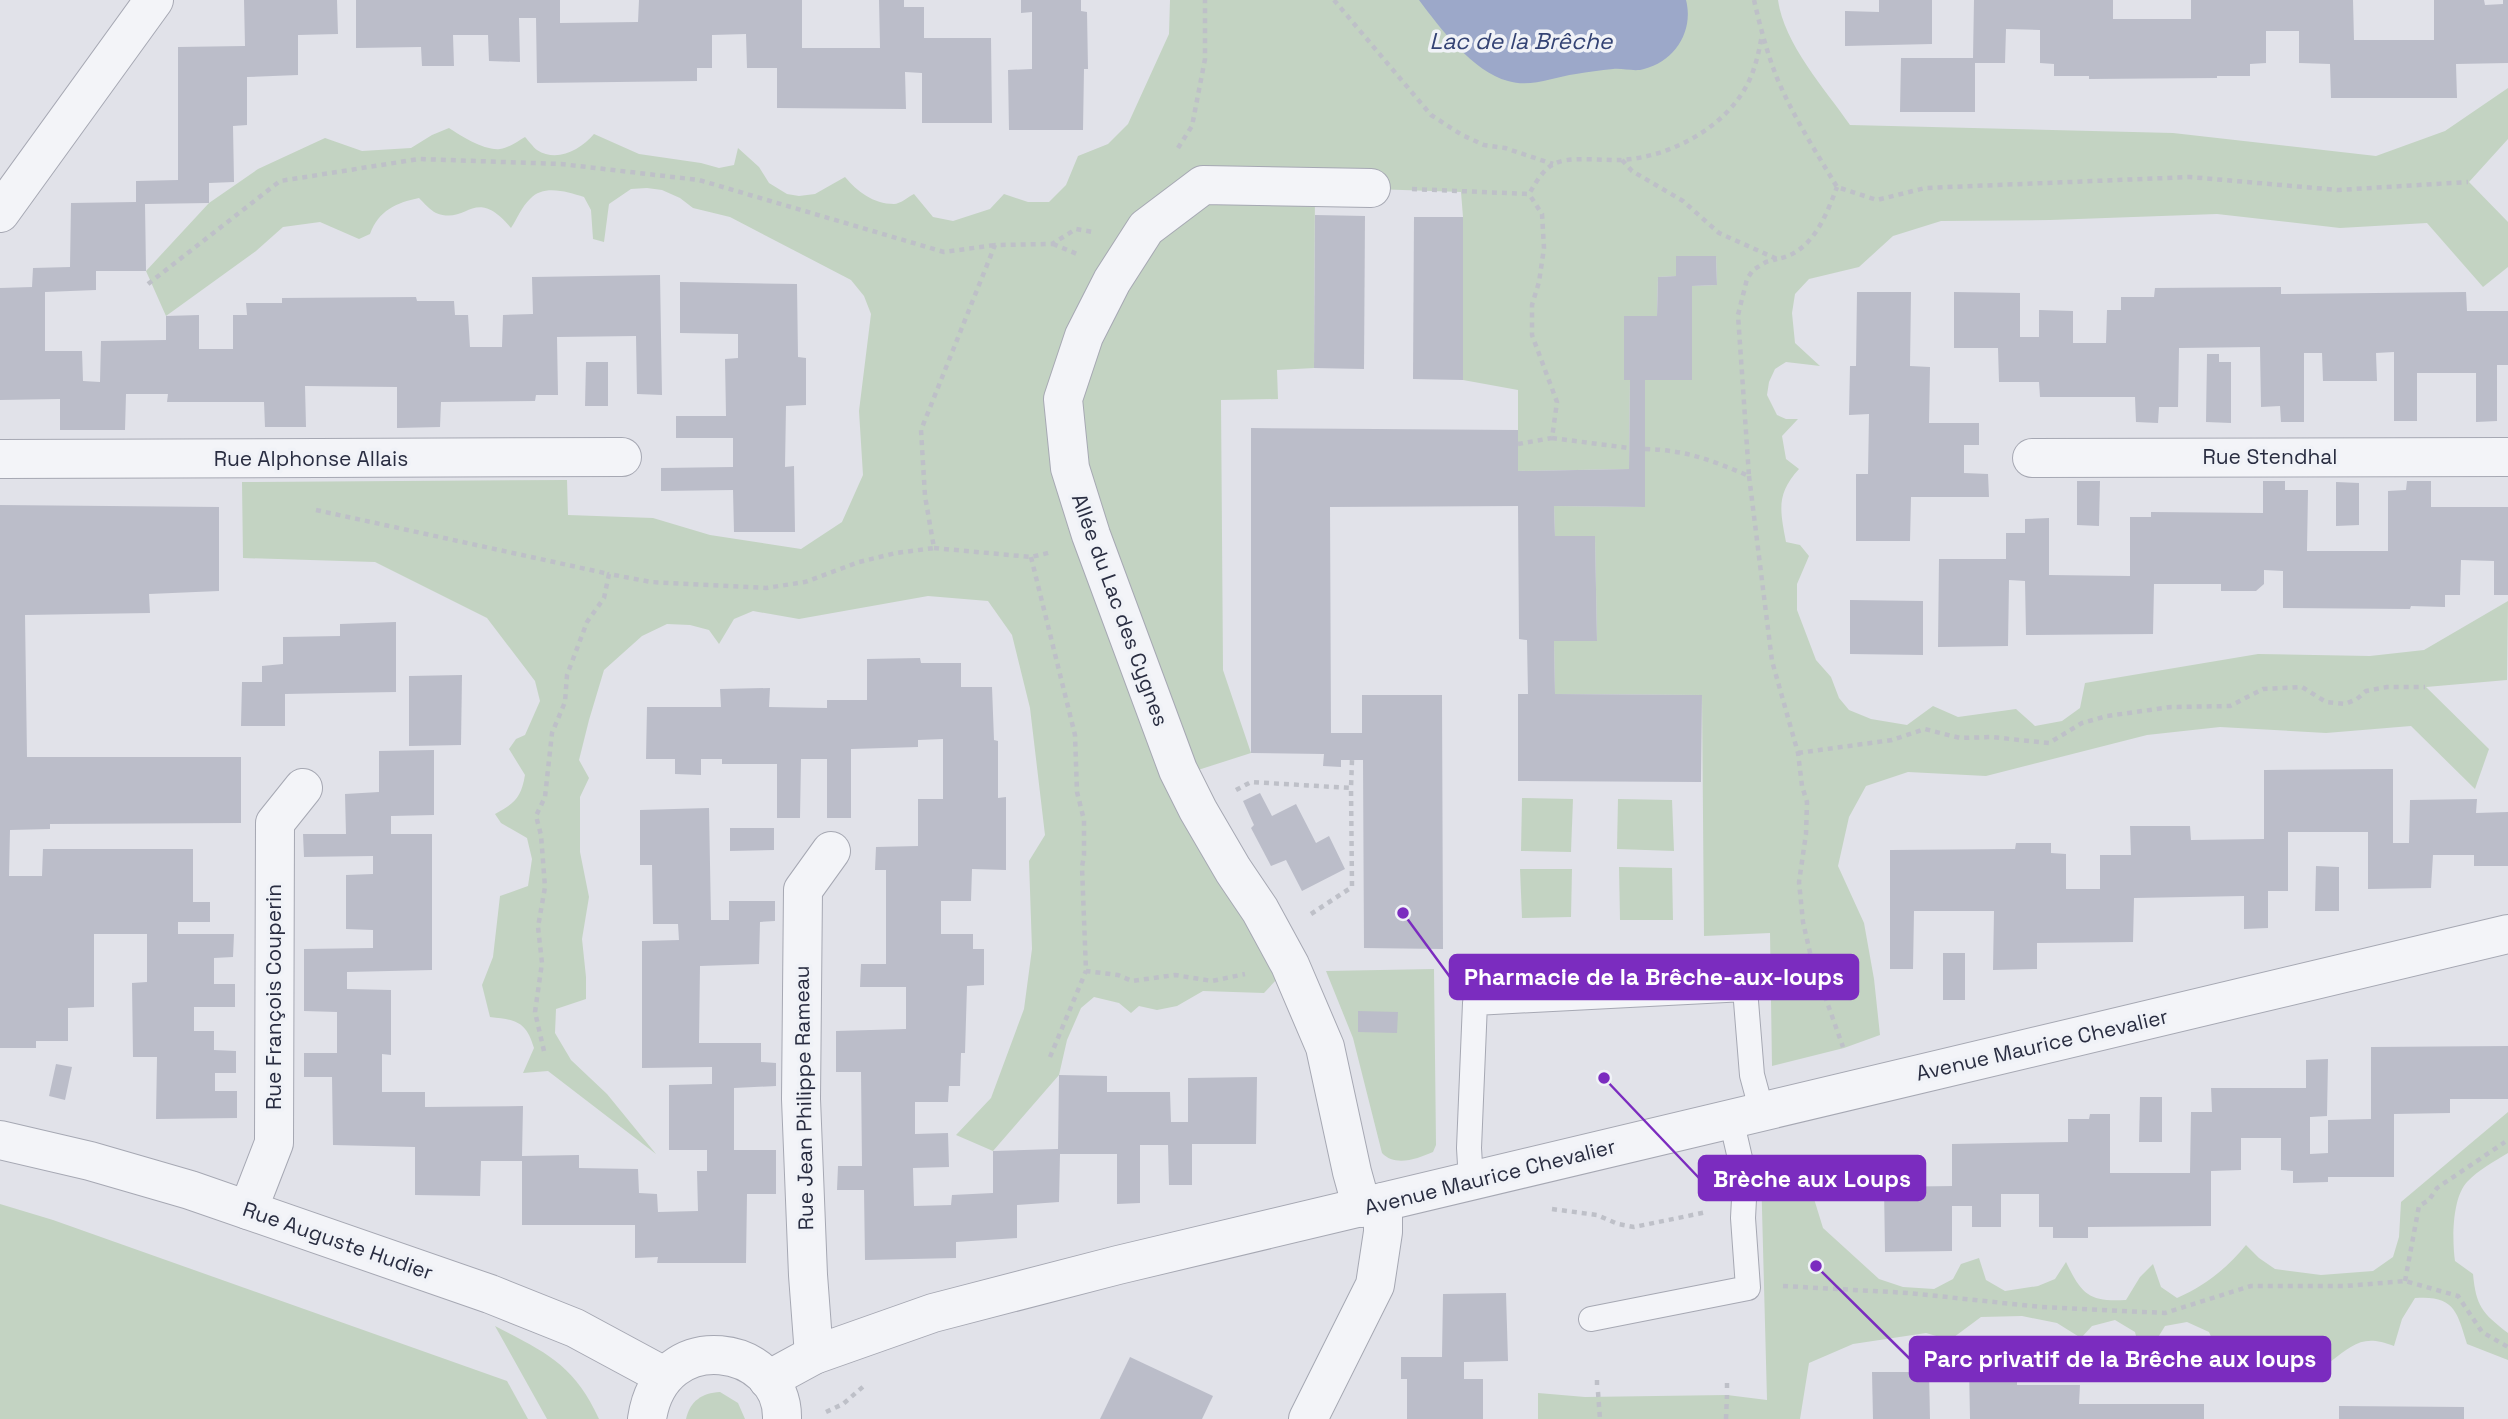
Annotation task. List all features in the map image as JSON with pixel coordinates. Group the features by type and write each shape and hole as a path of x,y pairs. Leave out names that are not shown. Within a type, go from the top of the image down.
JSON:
{"street":[{"path":"0,213 154,0"},
{"name":"Allée du Lac des Cygnes","path":"1308,1419 1376,1285 1383,1232 1373,1205 1352,1172 1325,1047 1282,951 1198,810 1178,770 1091,535 1070,468 1063,399 1084,336 1112,281 1146,228 1203,186 1371,188"},
{"name":"Rue Alphonse Allais","path":"0,459 622,457"},
{"name":"Rue Stendhal","path":"2032,458 2508,457"},
{"name":"Rue François Couperin","path":"248,1210 274,1143 275,823 303,788"},
{"name":"Rue Jean Philippe Rameau","path":"814,1355 801,1099 803,890 831,851"},
{"name":"Avenue Maurice Chevalier","path":"768,1380 814,1355 933,1313 1118,1265 2508,934"},
{"name":"Rue Auguste Hudier","path":"1,1144 90,1161 248,1210 490,1294 562,1323 664,1376"},
{"path":"647,1419 652,1396 664,1376 679,1363 697,1356 717,1354 737,1357 768,1380 777,1396 782,1419"}],"lane":[{"path":"1471,1181 1469,1147 1475,1003 1745,989 1752,1075 1746,1116 1743,1218 1748,1287 1591,1318"}],"path":[{"path":"1174,156 1192,126 1205,59 1205,0"},
{"path":"1334,0 1431,115 1462,135 1484,145 1504,148 1553,164 1584,159 1622,160 1687,142 1718,120 1736,102 1757,60 1762,34"},
{"path":"1754,0 1777,79 1812,147 1837,187 1877,200 1925,188 2190,177 2338,190 2468,182"},
{"path":"148,284 280,181 418,159 561,164 699,180 944,252 995,245 1052,244 1076,229 1102,233"},
{"path":"1622,160 1632,171 1683,201 1718,233 1777,259"},
{"path":"1529,194 1539,177 1553,164"},
{"path":"1837,187 1823,223 1802,248 1784,258 1766,262 1747,279 1738,315 1749,477 1772,661 1798,753 1807,802 1806,834 1799,882 1802,922 1811,957 1844,1048"},
{"path":"1371,188 1529,194"},
{"path":"1529,194 1542,214 1545,248 1532,305 1532,335 1557,402 1552,438"},
{"path":"934,548 925,496 922,430 995,245"},
{"path":"1518,444 1552,438 1629,448"},
{"path":"1645,449 1707,458 1749,477"},
{"path":"316,510 651,582 766,587 805,582 859,562 896,553 934,548 1031,557 1064,550 1091,535"},
{"path":"1031,557 1075,735 1075,773 1084,820 1082,867 1086,971 1050,1057"},
{"path":"544,1051 535,1012 542,963 538,927 545,887 541,835 536,816 545,797 552,733 565,702 567,675 587,622 604,598 609,574"},
{"path":"1798,753 1892,740 1925,729 1960,738 1991,737 2049,743 2082,723 2107,716 2171,706 2230,706 2263,689 2302,687 2326,702 2345,704 2367,691 2387,687 2425,687"},
{"path":"1086,971 1118,975 1132,981 1175,975 1212,981 1282,951 1352,887 1352,760"},
{"path":"1198,810 1251,782 1351,788"},
{"path":"2405,1281 2419,1206 2429,1199 2437,1188 2505,1142"},
{"path":"1782,1286 1909,1293 2041,1307 2165,1314 2252,1286 2346,1286 2405,1281 2458,1296 2482,1332 2508,1347"},
{"path":"1598,1392 1600,1419"},
{"path":"1727,1395 1727,1419"}],"green space":[{"path":"1170,0 1778,0 1788,33 1797,49 1850,125 2173,133 2376,156 2445,131 2508,88 2508,139 2469,182 2508,222 2508,267 2483,287 2427,223 2340,228 2217,214 1941,221 1893,236 1859,267 1809,279 1795,294 1792,313 1795,343 1820,366 1786,362 1775,369 1767,395 1777,415 1786,419 1798,419 1782,436 1786,459 1799,469 1786,486 1781,511 1786,542 1800,545 1809,556 1797,584 1797,610 1816,660 1831,677 1839,698 1849,710 1871,719 1907,725 1933,706 1958,717 2016,709 2035,726 2062,721 2080,708 2085,683 2258,654 2370,656 2424,650 2508,601 2507,680 2426,687 2489,749 2475,789 2411,726 2326,733 2220,727 2147,735 1986,776 1908,772 1866,786 1849,817 1838,866 1864,923 1880,1035 1844,1048 1772,1066 1770,933 1704,936 1702,695 1555,694 1554,641 1597,640 1595,537 1555,536 1554,506 1645,507 1645,380 1692,380 1692,286 1717,285 1716,256 1676,256 1676,276 1658,277 1657,316 1624,316 1624,380 1630,380 1629,469 1518,471 1518,390 1463,380 1461,192 1315,187 1314,368 1277,370 1278,399 1221,400 1223,670 1251,753 1198,770 1290,965 1264,993 1203,991 1177,1006 1157,1010 1139,1006 1131,1013 1119,1003 1094,997 1081,1008 1067,1040 1059,1075 993,1151 956,1135 991,1098 1024,1009 1032,949 1029,861 1045,835 1030,708 1012,635 988,601 928,596 799,619 753,611 734,619 719,644 709,630 690,625 667,624 642,636 604,670 589,720 579,760 589,778 580,797 580,852 589,897 582,939 586,999 556,1009 555,1033 571,1060 607,1094 656,1154 548,1071 523,1073 534,1048 527,1032 519,1023 490,1017 482,985 493,957 500,896 528,886 532,859 527,838 501,823 495,814 516,799 523,783 525,775 509,749 516,739 525,735 540,701 535,681 487,618 375,562 243,558 242,482 567,480 568,515 653,518 710,535 801,549 842,522 863,475 859,411 871,314 864,296 851,280 730,217 693,208 680,198 662,190 647,188 631,189 609,204 604,242 593,239 591,210 584,197 556,190 536,194 530,199 511,228 488,209 479,207 447,216 434,212 419,198 403,202 383,213 370,234 359,239 320,222 283,227 256,251 166,316 146,271 209,203 258,169 325,138 362,151 411,148 449,128 473,142 494,149 507,147 525,137 537,150 552,155 575,150 594,134 639,154 719,168 734,165 738,148 759,167 769,183 787,194 815,194 845,177 860,192 879,202 896,204 914,194 933,217 953,221 990,209 1004,194 1028,202 1049,202 1066,185 1078,156 1108,144 1128,124 1169,34"},
{"path":"1522,798 1573,799 1571,852 1521,851"},
{"path":"1618,799 1672,800 1674,851 1617,849"},
{"path":"1619,867 1672,868 1673,920 1620,920"},
{"path":"1520,869 1572,869 1571,917 1522,918"},
{"path":"1434,969 1436,1145 1433,1152 1420,1157 1393,1160 1382,1153 1353,1038 1326,971"},
{"path":"2508,1112 2508,1153 2476,1174 2462,1189 2454,1220 2454,1242 2455,1261 2473,1274 2476,1294 2482,1308 2508,1333 2508,1360 2467,1344 2452,1308 2438,1299 2428,1298 2415,1298 2402,1319 2394,1346 2366,1341 2346,1350 2330,1362 2315,1343 2289,1340 2228,1375 2209,1332 2187,1322 2165,1326 2146,1357 2139,1348 2135,1332 2115,1320 2092,1326 2081,1338 2057,1323 2022,1316 1981,1317 1950,1340 1926,1333 1853,1344 1809,1363 1800,1419 1538,1419 1538,1393 1585,1397 1727,1395 1767,1400 1761,1171 1803,1163 1823,1228 1879,1279 1903,1287 1934,1289 1953,1279 1961,1264 1979,1258 1986,1280 2005,1291 2038,1286 2055,1279 2066,1262 2077,1282 2088,1294 2103,1300 2126,1300 2140,1277 2153,1264 2161,1287 2177,1298 2215,1276 2246,1245 2275,1269 2321,1275 2373,1271 2393,1257 2399,1237 2401,1202"},
{"path":"0,1204 53,1220 507,1381 528,1419 0,1419"},
{"path":"495,1326 543,1352 568,1372 589,1400 599,1419 547,1419"},
{"path":"720,1392 738,1403 745,1419 686,1419 690,1407 698,1399"}],"water":[{"name":"Lac de la Brêche","path":"1419,0 1686,0 1688,12 1680,43 1673,52 1655,65 1637,70 1603,70 1534,83 1517,83 1495,76 1470,59 1447,36"}],"building":[{"path":"244,0 337,0 338,34 298,35 298,75 247,77 247,125 233,126 234,182 209,183 209,203 145,204 146,271 96,271 96,290 45,292 45,351 82,351 83,381 100,382 101,341 166,340 166,316 199,315 199,349 233,349 233,315 247,315 246,303 282,303 282,298 416,297 417,301 454,301 455,315 468,315 470,347 502,347 503,315 533,314 532,277 660,275 662,395 637,394 636,336 557,337 558,395 536,395 535,401 441,402 440,427 397,428 397,387 305,386 306,427 265,427 264,402 167,402 168,394 126,394 125,430 60,430 60,399 0,400 0,288 32,287 33,268 70,267 71,203 136,202 136,181 178,180 178,47 245,46"},
{"path":"356,0 560,0 560,23 638,22 639,0 802,0 802,48 880,48 879,0 904,0 904,7 924,7 924,38 991,38 992,123 922,123 922,73 905,72 906,109 777,108 777,68 747,68 746,34 712,35 712,68 697,68 697,81 537,83 536,18 519,18 520,62 489,61 488,35 453,35 454,66 422,66 421,47 356,48"},
{"path":"1021,0 1081,0 1081,11 1087,12 1088,69 1084,69 1083,130 1009,130 1008,70 1032,69 1032,12 1021,13"},
{"path":"1879,0 1932,0 1932,44 1845,46 1845,11 1879,12"},
{"path":"1974,0 2113,0 2113,19 2191,19 2191,0 2353,0 2354,40 2434,40 2434,0 2484,0 2485,5 2503,4 2503,0 2508,0 2508,63 2456,64 2457,98 2331,98 2330,64 2299,63 2299,31 2266,31 2266,63 2250,64 2250,76 2089,79 2089,76 2054,76 2054,64 2040,63 2040,30 2006,29 2005,63 1975,63 1975,112 1900,112 1901,58 1973,58"},
{"path":"1315,215 1365,216 1364,369 1314,368"},
{"path":"1414,217 1463,217 1463,380 1413,379"},
{"path":"1676,256 1716,256 1717,285 1692,286 1692,380 1645,380 1645,507 1554,506 1555,536 1595,536 1597,641 1554,641 1555,694 1702,695 1701,782 1518,781 1518,694 1528,694 1527,640 1519,639 1518,506 1330,507 1331,733 1362,733 1362,695 1442,695 1443,949 1364,948 1363,760 1341,760 1341,767 1323,766 1324,754 1251,753 1251,428 1518,430 1518,471 1629,469 1630,380 1624,380 1624,316 1657,316 1658,277 1676,276"},
{"path":"680,282 797,284 798,357 806,358 806,405 786,406 785,467 794,466 795,532 734,532 733,490 661,491 661,468 733,467 733,438 676,438 676,416 726,416 725,359 738,358 738,334 680,333"},
{"path":"2281,287 2281,294 2466,292 2467,311 2508,311 2508,365 2497,365 2497,421 2476,422 2476,373 2417,373 2417,421 2394,421 2394,352 2376,353 2377,381 2323,381 2322,353 2304,353 2304,422 2281,422 2280,406 2261,407 2260,347 2179,348 2178,407 2159,407 2158,423 2136,422 2135,397 2040,397 2039,382 1999,382 1998,348 1954,348 1954,292 2020,293 2020,337 2039,337 2039,310 2073,311 2073,343 2106,343 2107,310 2121,310 2121,297 2154,297 2155,288"},
{"path":"1857,292 1911,292 1910,366 1930,367 1929,423 1979,423 1979,445 1964,445 1964,473 1988,474 1989,497 1911,497 1910,541 1856,541 1856,474 1868,474 1869,414 1849,415 1850,366 1856,366"},
{"path":"2207,354 2219,354 2219,362 2231,362 2231,423 2206,422"},
{"path":"586,362 608,362 608,406 585,406"},
{"path":"2077,481 2100,481 2099,526 2077,525"},
{"path":"2263,481 2285,481 2285,490 2308,490 2307,551 2388,551 2388,491 2406,490 2407,481 2431,481 2431,507 2508,507 2508,595 2494,595 2494,561 2461,560 2460,595 2445,595 2445,607 2283,608 2283,571 2264,570 2264,584 2256,591 2221,591 2221,584 2154,584 2153,634 2026,635 2025,581 2009,580 2008,646 1938,647 1939,559 2006,559 2006,533 2025,533 2025,519 2049,518 2049,575 2130,576 2130,517 2151,517 2151,512 2263,513"},
{"path":"2336,482 2359,483 2359,525 2336,526"},
{"path":"0,505 219,507 219,591 149,594 150,613 25,615 27,757 241,757 241,823 50,824 50,829 10,830 9,876 42,876 43,849 193,849 193,902 210,902 210,922 178,922 178,934 234,934 233,957 214,958 214,984 235,984 235,1007 194,1007 194,1031 214,1031 214,1050 236,1051 236,1073 215,1073 215,1091 237,1091 237,1118 156,1119 157,1057 133,1057 132,983 147,982 147,934 94,934 94,1007 68,1008 68,1041 36,1041 36,1048 0,1048"},
{"path":"1850,600 1923,601 1923,655 1850,654"},
{"path":"396,622 396,692 285,694 285,726 241,726 242,682 262,682 262,666 283,664 283,637 340,636 340,624"},
{"path":"920,658 921,663 961,663 961,687 992,687 994,740 998,741 998,798 1006,797 1006,870 972,869 971,901 941,901 941,934 973,934 973,949 984,949 984,985 967,986 965,1053 961,1053 960,1086 949,1086 948,1102 915,1102 915,1134 948,1133 949,1167 913,1168 914,1206 951,1205 952,1195 993,1193 993,1151 1058,1149 1059,1075 1107,1076 1107,1092 1170,1092 1171,1122 1188,1122 1188,1078 1257,1077 1256,1144 1192,1144 1192,1185 1169,1185 1168,1145 1140,1145 1140,1203 1117,1204 1117,1154 1060,1154 1059,1202 1017,1205 1017,1238 956,1242 956,1258 865,1260 864,1190 837,1190 838,1166 862,1166 861,1072 836,1072 836,1031 906,1029 906,987 860,987 861,964 886,964 886,870 875,870 876,847 918,846 918,799 943,799 943,739 918,740 918,747 851,749 851,818 827,818 827,759 801,759 800,818 777,818 777,764 722,764 722,759 701,759 701,775 675,774 675,759 646,759 647,707 721,707 720,689 770,688 769,707 827,708 827,700 867,700 867,659"},
{"path":"462,675 461,745 409,746 409,676"},
{"path":"434,750 434,815 391,816 391,834 432,834 432,970 347,972 347,989 391,990 391,1055 382,1054 382,1092 425,1092 425,1107 523,1106 522,1156 579,1155 579,1168 638,1169 639,1193 657,1194 658,1212 698,1211 697,1171 707,1171 707,1150 669,1150 669,1085 712,1084 712,1067 642,1068 642,941 679,940 678,924 653,924 652,865 640,865 640,810 709,808 711,920 729,920 729,901 775,901 775,921 760,922 759,964 700,966 699,1043 761,1043 761,1062 776,1063 776,1086 734,1088 734,1150 776,1150 776,1194 747,1194 746,1263 657,1263 658,1257 635,1258 635,1225 522,1225 522,1161 481,1161 480,1196 415,1195 415,1147 333,1145 332,1077 304,1077 304,1053 337,1053 337,1012 304,1011 304,949 373,948 373,930 346,929 346,875 373,874 373,856 304,857 303,834 346,834 345,794 379,792 379,751"},
{"path":"2393,769 2393,843 2409,843 2410,800 2477,799 2476,813 2508,812 2508,866 2474,866 2474,855 2433,855 2431,888 2368,889 2368,832 2288,832 2288,891 2268,891 2268,928 2244,929 2244,896 2134,898 2133,942 2037,943 2037,969 1993,970 1994,911 1914,911 1913,969 1890,969 1890,850 2015,849 2016,843 2051,843 2051,853 2066,854 2066,889 2100,889 2100,855 2131,855 2130,826 2190,826 2191,840 2264,839 2264,770"},
{"path":"1260,793 1272,816 1296,804 1316,843 1329,836 1345,869 1302,891 1286,860 1271,866 1251,828 1254,825 1243,801"},
{"path":"730,828 774,828 774,850 730,851"},
{"path":"2316,866 2339,867 2339,911 2315,911"},
{"path":"1943,953 1965,953 1965,1000 1943,1000"},
{"path":"1358,1011 1398,1012 1397,1033 1358,1032"},
{"path":"2508,1046 2508,1099 2450,1099 2450,1113 2394,1114 2394,1177 2328,1177 2328,1182 2293,1183 2293,1171 2281,1170 2281,1138 2241,1138 2241,1170 2211,1171 2211,1226 2088,1227 2088,1238 2053,1238 2053,1227 2039,1227 2039,1194 2001,1194 2001,1227 1972,1227 1972,1206 1952,1206 1952,1251 1885,1252 1884,1187 1952,1186 1952,1144 2068,1142 2068,1119 2089,1119 2090,1114 2110,1114 2110,1173 2190,1173 2191,1112 2212,1112 2211,1088 2306,1088 2306,1060 2328,1059 2327,1116 2310,1117 2310,1154 2328,1153 2328,1120 2371,1119 2371,1047"},
{"path":"56,1064 72,1067 65,1100 49,1096"},
{"path":"2140,1097 2162,1097 2162,1142 2139,1142"},
{"path":"1506,1293 1508,1361 1464,1362 1464,1379 1483,1379 1483,1419 1407,1419 1407,1379 1401,1379 1401,1357 1442,1357 1443,1294"},
{"path":"1130,1357 1213,1396 1202,1419 1100,1419"},
{"path":"1969,1366 2017,1366 2017,1385 2080,1385 2079,1404 2204,1404 2204,1419 1970,1419"},
{"path":"1872,1372 1929,1372 1930,1419 1873,1419"},
{"path":"2339,1406 2464,1407 2464,1419 2339,1419"}],"place":[{"name":"Pharmacie de la Brêche-aux-loups","path":"1403,913"},
{"name":"Brèche aux Loups","path":"1604,1078"},
{"name":"Parc privatif de la Brêche aux loups","path":"1816,1266"}]}
